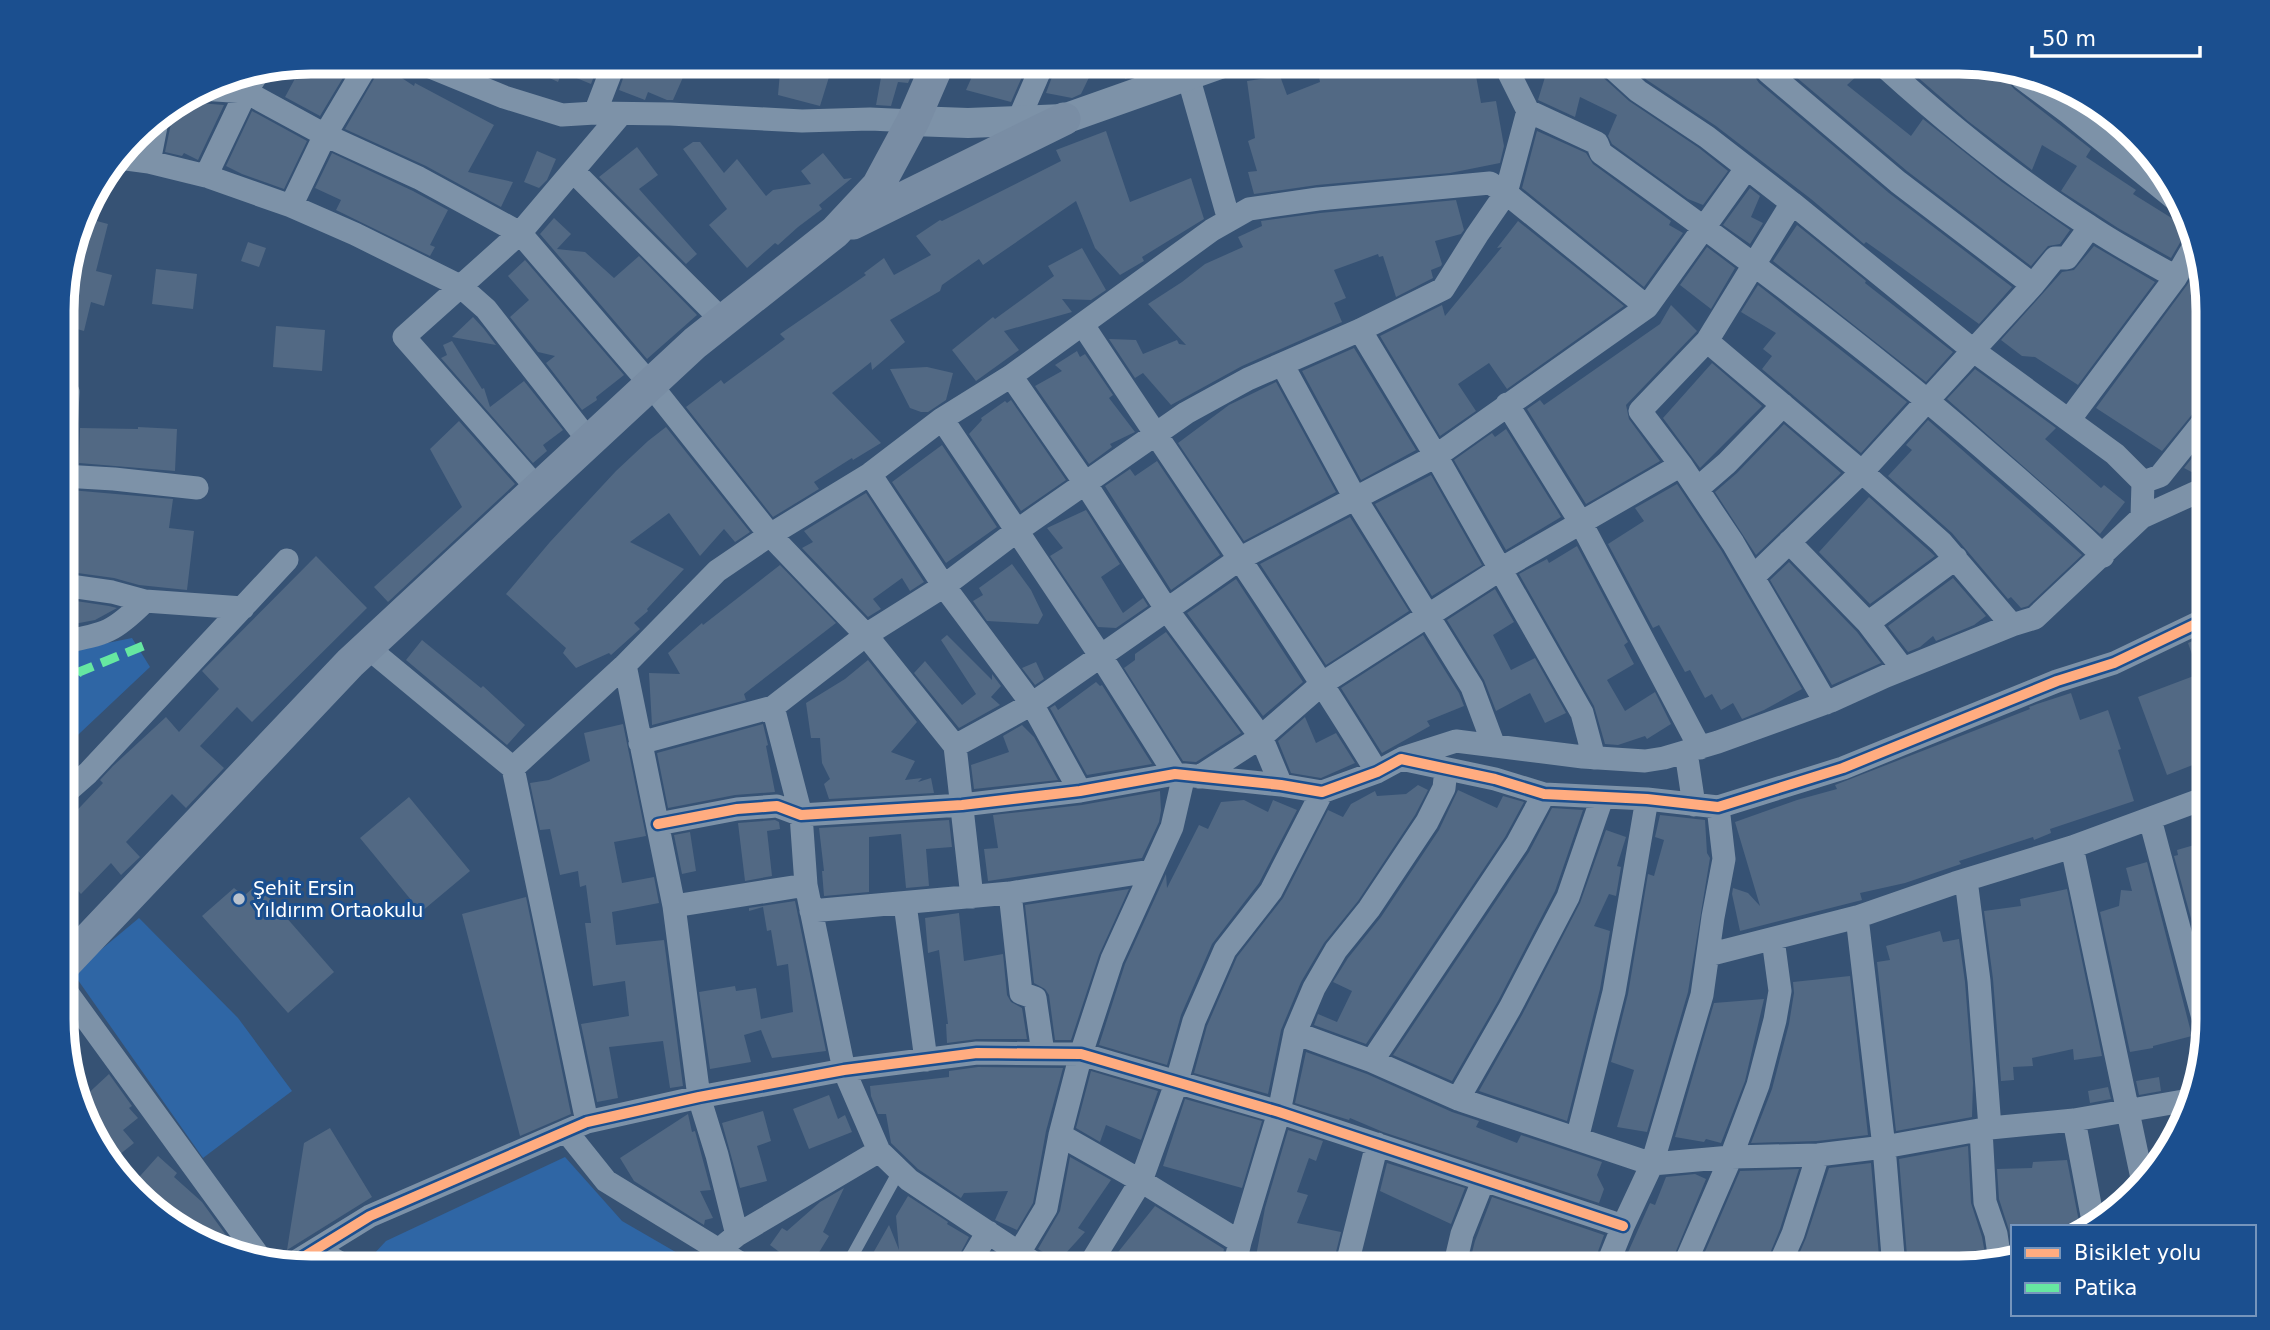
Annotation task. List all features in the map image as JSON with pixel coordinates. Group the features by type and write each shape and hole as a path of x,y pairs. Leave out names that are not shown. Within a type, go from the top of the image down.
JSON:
{"main road":[{"path":"74,949 367,647 650,384 723,321 835,232 878,186 913,121 933,74"},
{"path":"835,232 1064,119"}],"street":[{"path":"291,206 325,135 361,74"},
{"path":"448,74 504,97 562,115 670,114 802,121 870,119 968,123 1064,119 1189,74"},
{"path":"596,113 610,74"},
{"path":"1018,121 1038,74"},
{"path":"1212,74 1229,220"},
{"path":"1510,74 1528,111 1597,144 1601,153 1755,264 1927,399 2073,526 2103,556"},
{"path":"1619,74 1638,91 1707,137 1792,203 1974,351 2115,454 2143,482 2142,517"},
{"path":"1770,74 1899,182 2033,285"},
{"path":"1892,74 1936,114 2049,200 2176,278"},
{"path":"256,81 325,135 419,178 520,233 650,384 770,535 866,635 955,746 972,897"},
{"path":"205,176 251,82"},
{"path":"2033,86 2147,166"},
{"path":"2069,113 2081,107"},
{"path":"640,743 773,706 866,635 944,586 1018,530 1186,413 1248,379 1360,330 1443,289 1506,193 1528,111"},
{"path":"538,489 404,337 520,233 621,114"},
{"path":"149,162 155,131"},
{"path":"128,159 205,176 291,206 460,286 486,309 589,441"},
{"path":"955,746 1032,704 1241,558 1436,456 1647,307 1746,169"},
{"path":"573,171 723,321"},
{"path":"513,768 625,666 717,571 870,474 942,419 1011,376 1212,230 1249,209 1318,199 1490,183 1647,307"},
{"path":"1792,203 1707,341 1640,411 1697,489 1753,577 1826,703"},
{"path":"1753,577 1862,472 1974,351 2055,258 2067,258 2090,227"},
{"path":"2069,420 2176,278 2189,254"},
{"path":"1083,325 1155,435 1241,558 1377,772"},
{"path":"1360,330 1436,456 1582,713 1594,758"},
{"path":"1707,341 1941,542 2012,625"},
{"path":"1282,364 1354,498 1472,687 1494,746"},
{"path":"1011,376 1167,610 1261,737 1281,785"},
{"path":"1507,404 1580,523 1693,750 1693,805"},
{"path":"1697,489 1727,463 1783,405"},
{"path":"942,419 1100,655 1186,775"},
{"path":"2143,482 2160,476 2196,431"},
{"path":"1020,1251 1046,1208 1060,1135 1081,1054 1112,959 1172,827 1186,775 1261,737 1322,683 1499,570 1681,466"},
{"path":"870,474 944,586 1032,704 1080,791"},
{"path":"74,477 197,488"},
{"path":"658,824 737,809 776,806 801,816 962,804 1080,791 1186,775 1322,792 1377,772 1401,759 1456,741 1594,758 1645,761 1693,750 1826,703 1903,669 2035,618 2142,517 2196,492"},
{"path":"1789,542 1868,622 1903,669"},
{"path":"1868,622 1956,558"},
{"path":"74,786 288,560"},
{"path":"74,587 112,592 145,601 243,608"},
{"path":"74,640 99,635 123,624 145,601"},
{"path":"1401,759 1495,779 1544,793 1647,799 1718,807 1843,768 2057,681 2114,663 2196,624"},
{"path":"367,647 513,768 587,1122"},
{"path":"625,666 674,906 699,1097 737,1235"},
{"path":"773,706 801,816 806,885 844,1070 879,1152 909,1180 1026,1256"},
{"path":"1237,1256 1279,1112 1295,1032 1314,988 1336,950 1369,909 1427,822 1444,788 1446,769"},
{"path":"1095,1256 1141,1181 1177,1081 1194,1021 1225,950 1271,891 1322,792"},
{"path":"1372,1061 1517,844 1544,793"},
{"path":"1458,1099 1568,897 1602,798"},
{"path":"1577,1139 1614,992 1647,799"},
{"path":"1707,955 1857,918 2072,847 2196,801"},
{"path":"1611,1256 1652,1164 1702,995 1724,859 1718,807"},
{"path":"2150,819 2196,992"},
{"path":"2072,847 2141,1172"},
{"path":"811,911 1010,893 1151,871"},
{"path":"1966,880 1979,981 1985,1202 1996,1234 1999,1253"},
{"path":"674,906 806,885"},
{"path":"1010,893 1021,992 1035,999 1043,1053"},
{"path":"905,904 926,1059"},
{"path":"1857,918 1884,1147 1893,1256"},
{"path":"1688,1256 1731,1157 1758,1085 1780,991 1773,939"},
{"path":"74,1002 252,1249"},
{"path":"1295,1032 1372,1061 1458,1099 1652,1164 1731,1157 1818,1155 1884,1147 1985,1129 2074,1120 2181,1101"},
{"path":"307,1256 370,1216 587,1122 699,1097 844,1070 977,1053 1081,1054 1279,1112 1623,1226"},
{"path":"2074,1120 2092,1216"},
{"path":"566,1131 606,1181 728,1256"},
{"path":"1060,1135 1240,1242"},
{"path":"1349,1256 1377,1144"},
{"path":"719,1251 737,1235 879,1152"},
{"path":"1783,1256 1793,1234 1818,1155"},
{"path":"1457,1256 1462,1234 1483,1181"},
{"path":"974,1256 988,1232"},
{"path":"317,1250 328,1256"}],"lane":[{"path":"852,1256 899,1171"}],"shaded area":[{"path":"132,638 150,667 74,739 74,650"},
{"path":"139,918 238,1018 292,1091 203,1158 74,972"},
{"path":"565,1157 622,1221 683,1256 372,1256 386,1241"}],"building":[{"path":"345,74 320,116 285,97 297,75"},
{"path":"377,74 396,74 414,86 415,83 494,125 468,172 513,182 501,207 426,166 345,129"},
{"path":"541,74 561,74 558,82"},
{"path":"567,74 595,74 591,84"},
{"path":"625,74 684,74 673,100 648,92 645,100 619,90"},
{"path":"780,74 830,74 820,106 778,95"},
{"path":"882,74 912,74 908,83 898,82 891,106 876,105"},
{"path":"973,74 1023,74 1011,102 966,90"},
{"path":"1053,74 1091,74 1081,94 1072,98 1046,93"},
{"path":"1124,74 1139,74 1125,79"},
{"path":"1318,74 1476,74 1481,103 1496,101 1504,146 1500,163 1450,173 1317,185 1254,194 1248,172 1257,171 1248,141 1255,138 1247,81 1280,76 1287,95 1320,82"},
{"path":"1546,74 1599,74 1629,101 1728,171 1703,205 1688,199 1612,144 1608,136 1617,115 1580,97 1575,117 1538,100"},
{"path":"1640,74 1753,74 1759,83 1889,193 2012,287 1979,324 1866,242 1864,244 1811,199 1716,126"},
{"path":"1792,74 1859,74 1847,85 1911,136 1923,119 2002,182 2070,230 2060,244 2048,246 2031,266 1907,171"},
{"path":"1914,74 1960,74 2009,80 2014,89 2091,149 2086,157 2136,190 2133,194 2179,223 2185,238 2171,258 2061,191 2077,166 2042,145 2032,170 1968,121"},
{"path":"198,102 224,105 198,160 184,153 182,156 165,152 172,119"},
{"path":"252,111 307,141 284,189 226,166"},
{"path":"1106,131 1130,202 1191,178 1204,219 1142,257 1144,261 1120,275 1095,248 1076,201 983,265 979,259 942,285 940,291 890,320 905,342 872,370 871,362 832,393 881,443 814,482 819,489 773,517 686,407 721,380 724,384 785,339 780,334 866,275 864,273 884,258 894,275 931,255 916,236 940,220 1061,161 1056,150"},
{"path":"1537,131 1586,153 1593,164 1671,221 1669,225 1683,233 1644,287 1522,188"},
{"path":"693,142 700,142 724,173 737,159 766,196 773,190 811,184 801,171 823,153 844,179 852,178 819,205 822,209 778,245 775,243 747,268 709,225 727,209 683,149"},
{"path":"637,147 658,175 639,189 697,254 686,264 599,177"},
{"path":"537,151 556,159 547,180 539,188 524,182"},
{"path":"332,153 448,210 430,245 435,247 430,256 336,210 341,200 315,188"},
{"path":"1750,188 1760,196 1751,217 1763,223 1750,244 1723,225"},
{"path":"1456,200 1464,230 1461,234 1435,241 1442,264 1431,270 1433,278 1396,297 1383,256 1379,257 1378,254 1334,270 1346,298 1334,303 1342,322 1242,366 1171,405 1143,373 1135,378 1109,339 1136,340 1143,354 1177,340 1179,344 1186,345 1148,304 1205,264 1243,247 1238,237 1262,226 1261,221"},
{"path":"554,218 571,234 557,249 585,252 614,278 639,256 697,315 647,359 540,234"},
{"path":"92,220 108,224 96,271 112,275 104,306 91,302 84,331 74,328 76,279 86,234"},
{"path":"1518,221 1624,306 1507,389 1489,363 1458,384 1476,411 1440,436 1380,336 1442,305 1445,316 1502,247 1497,248"},
{"path":"1797,225 1953,352 1926,382 1773,261"},
{"path":"248,242 266,248 259,267 241,261"},
{"path":"2094,246 2155,282 2078,385 2035,357 2022,356 2001,340 2062,272 2074,270"},
{"path":"1707,247 1735,268 1711,309 1680,285"},
{"path":"1082,248 1106,290 1091,300 1062,299 1072,312 1004,331 1019,350 976,381 952,350 993,317 995,319 1054,276 1048,266"},
{"path":"525,260 624,375 582,410 546,363 555,356 538,352 510,317 529,300 508,276"},
{"path":"156,269 197,274 193,309 152,304"},
{"path":"2193,275 2196,295 2196,410 2162,451 2096,408"},
{"path":"1758,285 1907,402 1861,453 1762,369 1772,356 1763,349 1776,333 1741,312"},
{"path":"1671,305 1697,331 1626,405 1629,419 1660,461 1586,504 1527,409 1540,400 1544,405 1660,324"},
{"path":"473,317 484,329 496,345 452,337"},
{"path":"276,326 325,330 322,371 273,367"},
{"path":"452,341 482,389 484,388 490,407 524,381 563,430 543,445 547,451 533,463 441,358 447,355 443,345"},
{"path":"1354,348 1416,450 1361,480 1302,371"},
{"path":"1077,351 1080,357 1085,354 1113,395 1109,398 1135,432 1110,444 1112,447 1089,464 1035,386 1062,371 1055,365"},
{"path":"1712,363 1762,406 1700,468 1663,418"},
{"path":"927,367 953,373 946,400 928,412 921,412 910,408 890,369"},
{"path":"1975,369 2056,428 2045,439 2101,488 2104,485 2125,502 2100,534 1947,399"},
{"path":"1276,382 1336,492 1244,541 1178,443 1229,405"},
{"path":"1011,400 1066,480 1021,511 969,434 981,418 1005,401 1007,403"},
{"path":"1928,420 2082,555 2028,606 2021,608 2011,597 2008,599 1952,533 1888,476 1912,450 1906,445"},
{"path":"459,421 515,484 388,602 374,587 462,507 430,449"},
{"path":"1784,424 1841,473 1756,555 1715,492"},
{"path":"666,427 750,532 735,542 724,529 700,556 669,513 630,542 684,569 648,611 634,623 640,629 611,655 609,653 576,668 563,653 566,648 506,594 616,471"},
{"path":"80,428 177,429 175,471 79,463"},
{"path":"1506,429 1561,517 1506,550 1454,460 1492,433 1495,437"},
{"path":"942,445 997,527 946,563 892,482"},
{"path":"2196,453 2196,474 2184,468"},
{"path":"1157,461 1220,555 1171,590 1105,486 1130,469 1135,476"},
{"path":"1431,475 1482,565 1432,596 1375,504"},
{"path":"1677,484 1721,550 1802,689 1742,719 1733,703 1721,710 1712,694 1705,698 1690,670 1685,672 1659,625 1653,628 1608,544 1644,521 1635,508"},
{"path":"74,490 173,499 169,528 194,531 187,590 139,585 114,578 74,573"},
{"path":"866,493 924,582 910,591 902,578 873,599 881,609 868,617 802,548 813,542 804,531"},
{"path":"1869,497 1935,556 1870,604 1812,545 1819,552"},
{"path":"1086,510 1120,564 1101,577 1123,613 1143,598 1148,606 1116,628 1098,627 1050,556 1063,548 1047,528"},
{"path":"1350,517 1409,611 1326,665 1260,564"},
{"path":"1577,546 1628,642 1624,645 1634,664 1607,680 1625,711 1655,692 1671,724 1647,739 1645,736 1618,745 1605,744 1594,706 1519,574 1547,559 1549,563"},
{"path":"316,556 367,608 252,722 237,707 200,746 224,768 186,808 172,794 126,842 140,857 121,875 111,863 81,894 74,887 74,813 103,783 100,780 113,766 166,717 179,732 219,689 202,671"},
{"path":"1789,562 1857,632 1881,663 1832,685 1770,580"},
{"path":"1012,564 1031,590 1043,615 1038,624 987,621 973,601 983,595 979,588"},
{"path":"780,565 836,623 744,694 746,700 652,725 649,673 680,674 668,653 702,623 703,625"},
{"path":"1953,578 1986,616 1974,625 1936,641 1933,636 1920,647 1908,652 1888,626"},
{"path":"1236,579 1303,682 1263,716 1187,613"},
{"path":"1495,589 1514,622 1493,635 1511,670 1535,658 1566,713 1545,723 1530,693 1496,711 1484,680 1447,620"},
{"path":"74,601 117,608 95,620 74,624"},
{"path":"1166,632 1241,733 1196,762 1183,761 1124,668 1135,660 1135,654"},
{"path":"947,635 992,680 992,674 1001,686 991,697 1000,705 959,728 914,673 925,661 962,705 976,694 941,640"},
{"path":"1423,635 1459,693 1464,706 1427,721 1430,726 1382,753 1341,688"},
{"path":"2196,639 2196,666 2188,643"},
{"path":"422,640 481,688 483,686 525,725 507,745 406,660"},
{"path":"868,660 917,722 891,752 915,761 905,780 922,778 918,782 931,778 934,793 829,799 824,784 830,779 822,763 820,738 811,738 806,703 845,679"},
{"path":"1036,662 1044,679 1035,685 1022,668"},
{"path":"2196,675 2196,764 2167,775 2138,697"},
{"path":"1096,682 1102,685 1152,764 1087,775 1050,708 1055,705 1058,710"},
{"path":"2071,693 2080,720 2108,710 2134,801 2050,829 2051,833 2034,840 2033,837 1959,861 1961,864 1905,883 1860,893 1862,900 1740,931 1733,888 1748,893 1760,906 1735,822 1837,789 1835,785 2030,709 2029,707"},
{"path":"1305,717 1316,743 1336,733 1355,763 1321,778 1291,773 1278,741"},
{"path":"623,724 646,836 614,842 622,883 654,877 659,903 612,912 616,945 664,940 683,1086 670,1088 663,1041 609,1047 618,1098 597,1102 581,1024 629,1016 625,981 593,986 585,923 591,923 586,885 580,887 578,871 560,875 550,829 540,830 530,783 549,780 590,761 584,733"},
{"path":"763,724 775,792 735,795 668,808 657,753"},
{"path":"1022,725 1034,737 1058,780 974,789 971,765 1009,752 1003,736"},
{"path":"1418,785 1428,790 1415,815 1358,901 1324,943 1301,982 1281,1030 1268,1094 1194,1073 1207,1026 1237,957 1283,898 1328,810 1343,817 1351,804 1375,791 1377,796 1406,794"},
{"path":"1458,790 1497,808 1503,796 1524,802 1505,837 1366,1044 1314,1025 1318,1014 1337,1022 1352,991 1333,982 1348,958 1381,917 1439,830"},
{"path":"1160,791 1159,822 1142,858 988,881 984,849 998,848 993,815 1082,805"},
{"path":"409,797 470,871 421,912 360,838"},
{"path":"1244,800 1268,812 1273,800 1297,810 1259,883 1212,944 1181,1015 1167,1065 1099,1045 1125,964 1166,874 1167,888 1199,825 1208,829 1221,802"},
{"path":"1552,808 1583,810 1555,891 1498,1001 1452,1081 1393,1055 1529,852"},
{"path":"1660,815 1705,820 1707,853 1710,858 1688,992 1647,1132 1617,1127 1634,1070 1611,1062 1628,994 1648,874 1654,876 1664,840 1655,837"},
{"path":"949,820 952,847 926,849 929,886 906,888 901,834 869,837 869,892 824,896 819,828"},
{"path":"779,822 780,829 767,831 772,876 745,881 738,823"},
{"path":"1606,830 1626,837 1617,866 1621,867 1616,896 1609,894 1594,926 1610,931 1600,989 1567,1121 1479,1091 1580,903"},
{"path":"690,832 696,871 682,874 674,835"},
{"path":"2196,844 2196,937 2174,856 2178,855 2177,850"},
{"path":"2147,862 2192,1036 2130,1052 2100,912 2119,906 2121,890 2132,891 2126,868"},
{"path":"257,884 334,972 288,1013 202,916 234,888 244,896"},
{"path":"1129,889 1099,955 1071,1040 1055,1040 1049,995 1045,989 1034,983 1025,905"},
{"path":"2067,889 2102,1056 2074,1060 2073,1049 2032,1058 2033,1066 2013,1067 2014,1080 2001,1081 1993,979 1984,911 2021,906 2020,899"},
{"path":"526,897 571,1114 520,1136 462,914"},
{"path":"795,901 826,1051 772,1058 761,1030 744,1035 751,1062 710,1069 699,992 735,986 736,991 756,988 761,1019 793,1012 788,964 777,966 771,930 767,931 763,907 749,911 749,908"},
{"path":"959,913 964,961 1003,954 1007,995 1011,1002 1022,1008 1027,1039 977,1039 947,1043 948,1024 939,950 928,953 925,918"},
{"path":"1940,931 1943,942 1959,939 1973,1083 1972,1117 1896,1131 1877,962 1890,960 1886,946"},
{"path":"1850,976 1868,1135 1817,1141 1751,1143 1772,1089 1789,1024 1793,982"},
{"path":"1764,999 1745,1081 1721,1143 1675,1137 1714,1003"},
{"path":"1306,1052 1367,1074 1452,1112 1479,1121 1476,1127 1517,1143 1521,1135 1602,1162 1597,1175 1604,1189 1599,1203 1383,1132 1350,1118 1349,1120 1295,1103"},
{"path":"978,1067 1063,1068 1046,1131 1033,1203 1017,1230 995,1220 1008,1191 964,1193 961,1198 918,1169 891,1143 886,1114 878,1114 871,1096 870,1086 949,1077 949,1071"},
{"path":"1091,1071 1158,1091 1141,1140 1106,1125 1100,1142 1076,1128"},
{"path":"109,1074 132,1106 129,1108 138,1118 123,1130 134,1143 117,1157 98,1125 86,1095"},
{"path":"2159,1077 2161,1091 2139,1095 2136,1081"},
{"path":"2108,1087 2111,1099 2090,1103 2088,1091"},
{"path":"829,1095 838,1119 845,1115 852,1132 809,1149 793,1109"},
{"path":"1185,1099 1262,1121 1242,1188 1163,1166"},
{"path":"763,1111 771,1141 757,1146 767,1181 740,1188 722,1123"},
{"path":"688,1114 711,1190 700,1191 713,1218 705,1220 704,1225 634,1181 620,1158"},
{"path":"330,1128 372,1197 287,1250 304,1143"},
{"path":"1288,1130 1323,1141 1316,1161 1309,1158 1297,1192 1308,1195 1297,1223 1341,1232 1335,1256 1256,1256 1265,1208"},
{"path":"1968,1146 1971,1203 1985,1255 1907,1256 1899,1159"},
{"path":"158,1156 177,1173 174,1177 202,1202 231,1242 192,1225 166,1208 137,1180"},
{"path":"1070,1157 1111,1180 1078,1228 1085,1232 1063,1256 1049,1256 1038,1249 1060,1211"},
{"path":"2067,1160 2079,1224 2011,1225 2011,1241 1999,1199 1997,1169 2032,1168 2033,1162"},
{"path":"1387,1163 1465,1188 1451,1224 1380,1191"},
{"path":"1871,1163 1879,1256 1798,1256 1829,1168"},
{"path":"1799,1169 1769,1256 1703,1256 1740,1171"},
{"path":"1695,1174 1706,1179 1674,1256 1626,1256 1650,1203 1655,1205 1666,1177"},
{"path":"844,1188 823,1232 829,1236 818,1254 820,1256 785,1256 770,1245 782,1228 787,1231 820,1202"},
{"path":"908,1196 969,1237 959,1256 871,1256 889,1225 899,1250 896,1216"},
{"path":"1492,1197 1604,1235 1596,1256 1471,1256"},
{"path":"1155,1206 1224,1249 1223,1256 1115,1256"}],"marked path":[{"path":"74,682 79,672 148,644"}],"cycle path":[{"path":"658,824 737,809 777,806 801,815 962,805 1080,791 1175,774 1322,792 1377,772 1401,759 1495,779 1544,794 1647,799 1718,807 1843,768 2057,681 2114,663 2196,624"},
{"path":"305,1256 370,1216 587,1122 699,1097 844,1070 977,1053 1081,1054 1279,1112 1623,1226"}],"place":[{"name":"Şehit Ersin Yıldırım Ortaokulu","path":"239,899"}]}
